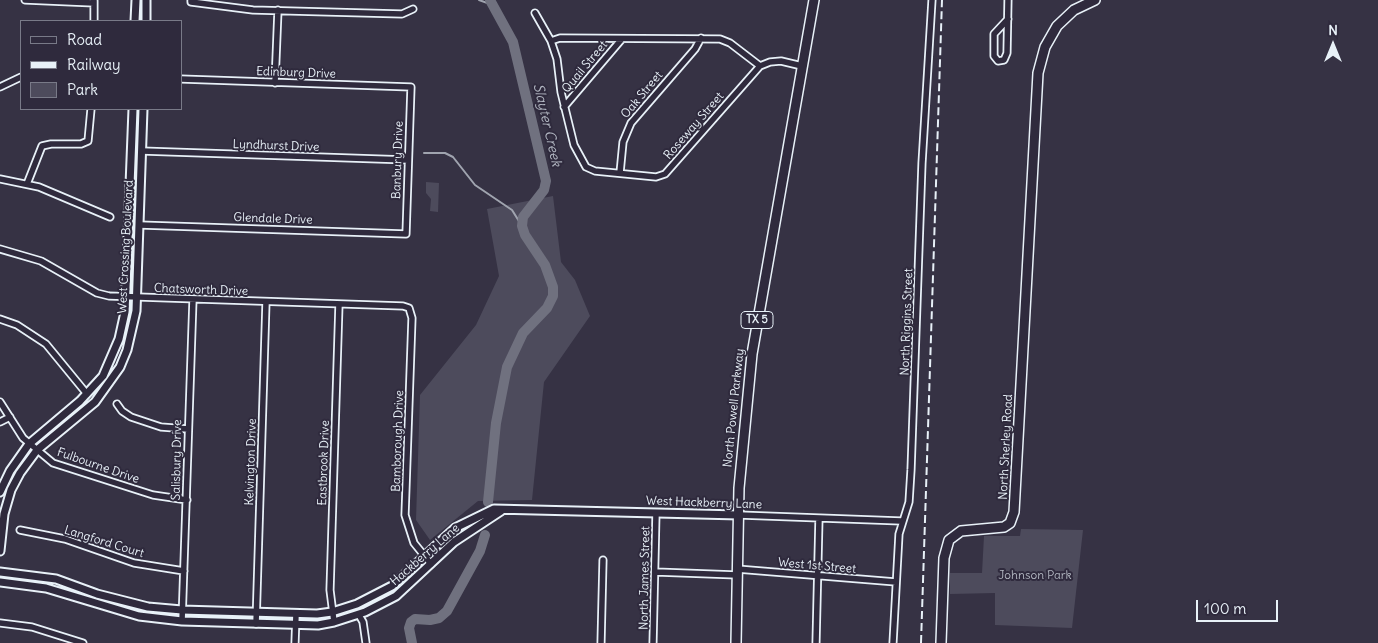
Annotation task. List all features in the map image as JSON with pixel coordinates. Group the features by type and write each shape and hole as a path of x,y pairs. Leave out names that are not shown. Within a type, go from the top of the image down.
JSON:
{"main road":[{"name":"North Powell Parkway","path":"736,643 740,468 752,354 814,0"},
{"name":"North Sherley Road","path":"940,643 944,558 948,540 961,531 1004,528 1010,523 1014,512 1038,79 1041,58 1047,41 1060,22 1074,10 1095,0"}],"street":[{"path":"25,0 94,2 94,20"},
{"path":"136,0 136,20"},
{"path":"146,0 146,20"},
{"name":"North Riggins Street","path":"893,643 901,521 909,502 911,470 922,162 932,0"},
{"path":"1008,0 1008,19 1006,56 1004,60 998,61 994,56 994,34 1008,19"},
{"path":"191,1 242,9 402,14 413,9"},
{"path":"275,83 278,10"},
{"name":"Roseway Street","path":"535,13 551,41 557,59 564,106 574,145 586,167 595,171 656,177 665,174 760,66"},
{"path":"551,41 560,38 621,40 720,39 730,42 760,66 770,62 781,61 802,66"},
{"name":"Oak Street","path":"620,173 623,142 631,123 695,49 701,38"},
{"name":"Quail Street","path":"564,106 621,40"},
{"path":"0,87 20,77"},
{"name":"Edinburg Drive","path":"182,80 411,87"},
{"name":"Banbury Drive","path":"406,234 411,87"},
{"path":"27,184 42,146 51,144 80,144 88,141 91,110"},
{"name":"West Crossing Boulevard","path":"0,492 10,471 29,444 88,394 103,376 116,348 124,322 126,298 133,110"},
{"name":"West Crossing Boulevard","path":"0,550 4,514 11,490 36,450 82,413 108,386 120,367 127,350 133,329 136,298 143,110"},
{"name":"Lyndhurst Drive","path":"142,151 408,160"},
{"path":"0,179 27,184 68,198 110,217"},
{"name":"Glendale Drive","path":"140,224 406,234"},
{"name":"Chatsworth Drive","path":"0,249 41,261 97,293 126,298 403,306 411,311"},
{"name":"Salisbury Drive","path":"182,621 193,299"},
{"name":"Kelvington Drive","path":"256,624 266,302"},
{"name":"Eastbrook Drive","path":"334,622 330,590 340,304"},
{"name":"Bamborough Drive","path":"411,311 405,515 414,543 431,564"},
{"path":"0,319 17,325 46,344 88,394"},
{"name":"Fulbourne Drive","path":"0,402 29,444 53,463 153,495 187,500"},
{"path":"117,404 122,411 138,419 161,427 188,429"},
{"path":"0,422 10,417"},
{"name":"West Hackberry Lane","path":"506,509 901,521"},
{"name":"Hackberry Lane","path":"0,572 56,579 123,602 182,610 296,614 332,612 357,604 392,586 443,537 469,520 489,511 506,509"},
{"name":"Hackberry Lane","path":"0,582 46,588 139,616 182,621 256,624 296,625 334,622 359,614 396,596 458,538 497,512 506,509"},
{"name":"North James Street","path":"653,643 656,513"},
{"path":"816,643 819,518"},
{"name":"Langford Court","path":"20,530 65,539 134,562 184,570"},
{"path":"602,643 604,560"},
{"name":"West 1st Street","path":"656,572 737,572 896,582"},
{"path":"295,643 296,614"},
{"path":"359,614 363,622 366,643"},
{"path":"0,623 32,627 83,643"}],"green space":[{"path":"426,182 439,183 438,212 430,211 431,199 426,193"},
{"path":"553,196 561,262 575,280 590,316 544,382 532,500 478,501 430,540 416,520 420,395 476,325 499,276 487,209"},
{"name":"Johnson Park","path":"1021,529 1083,530 1072,628 995,625 995,593 950,594 950,573 982,573 984,536 1020,536"}],"waterway":[{"path":"479,0 493,5"},
{"name":"Slayter Creek","path":"488,502 496,423 507,367 523,333 547,308 553,296 553,287 545,265 525,235 522,226 523,217 544,190 546,181 513,42 490,0"},
{"path":"424,153 445,153 453,157 475,185 512,210 522,226"},
{"name":"Slayter Creek","path":"412,643 409,628 411,622 415,619 430,620 439,618 447,611 480,551 485,535"}],"railway":[{"path":"921,643 942,0"}]}
